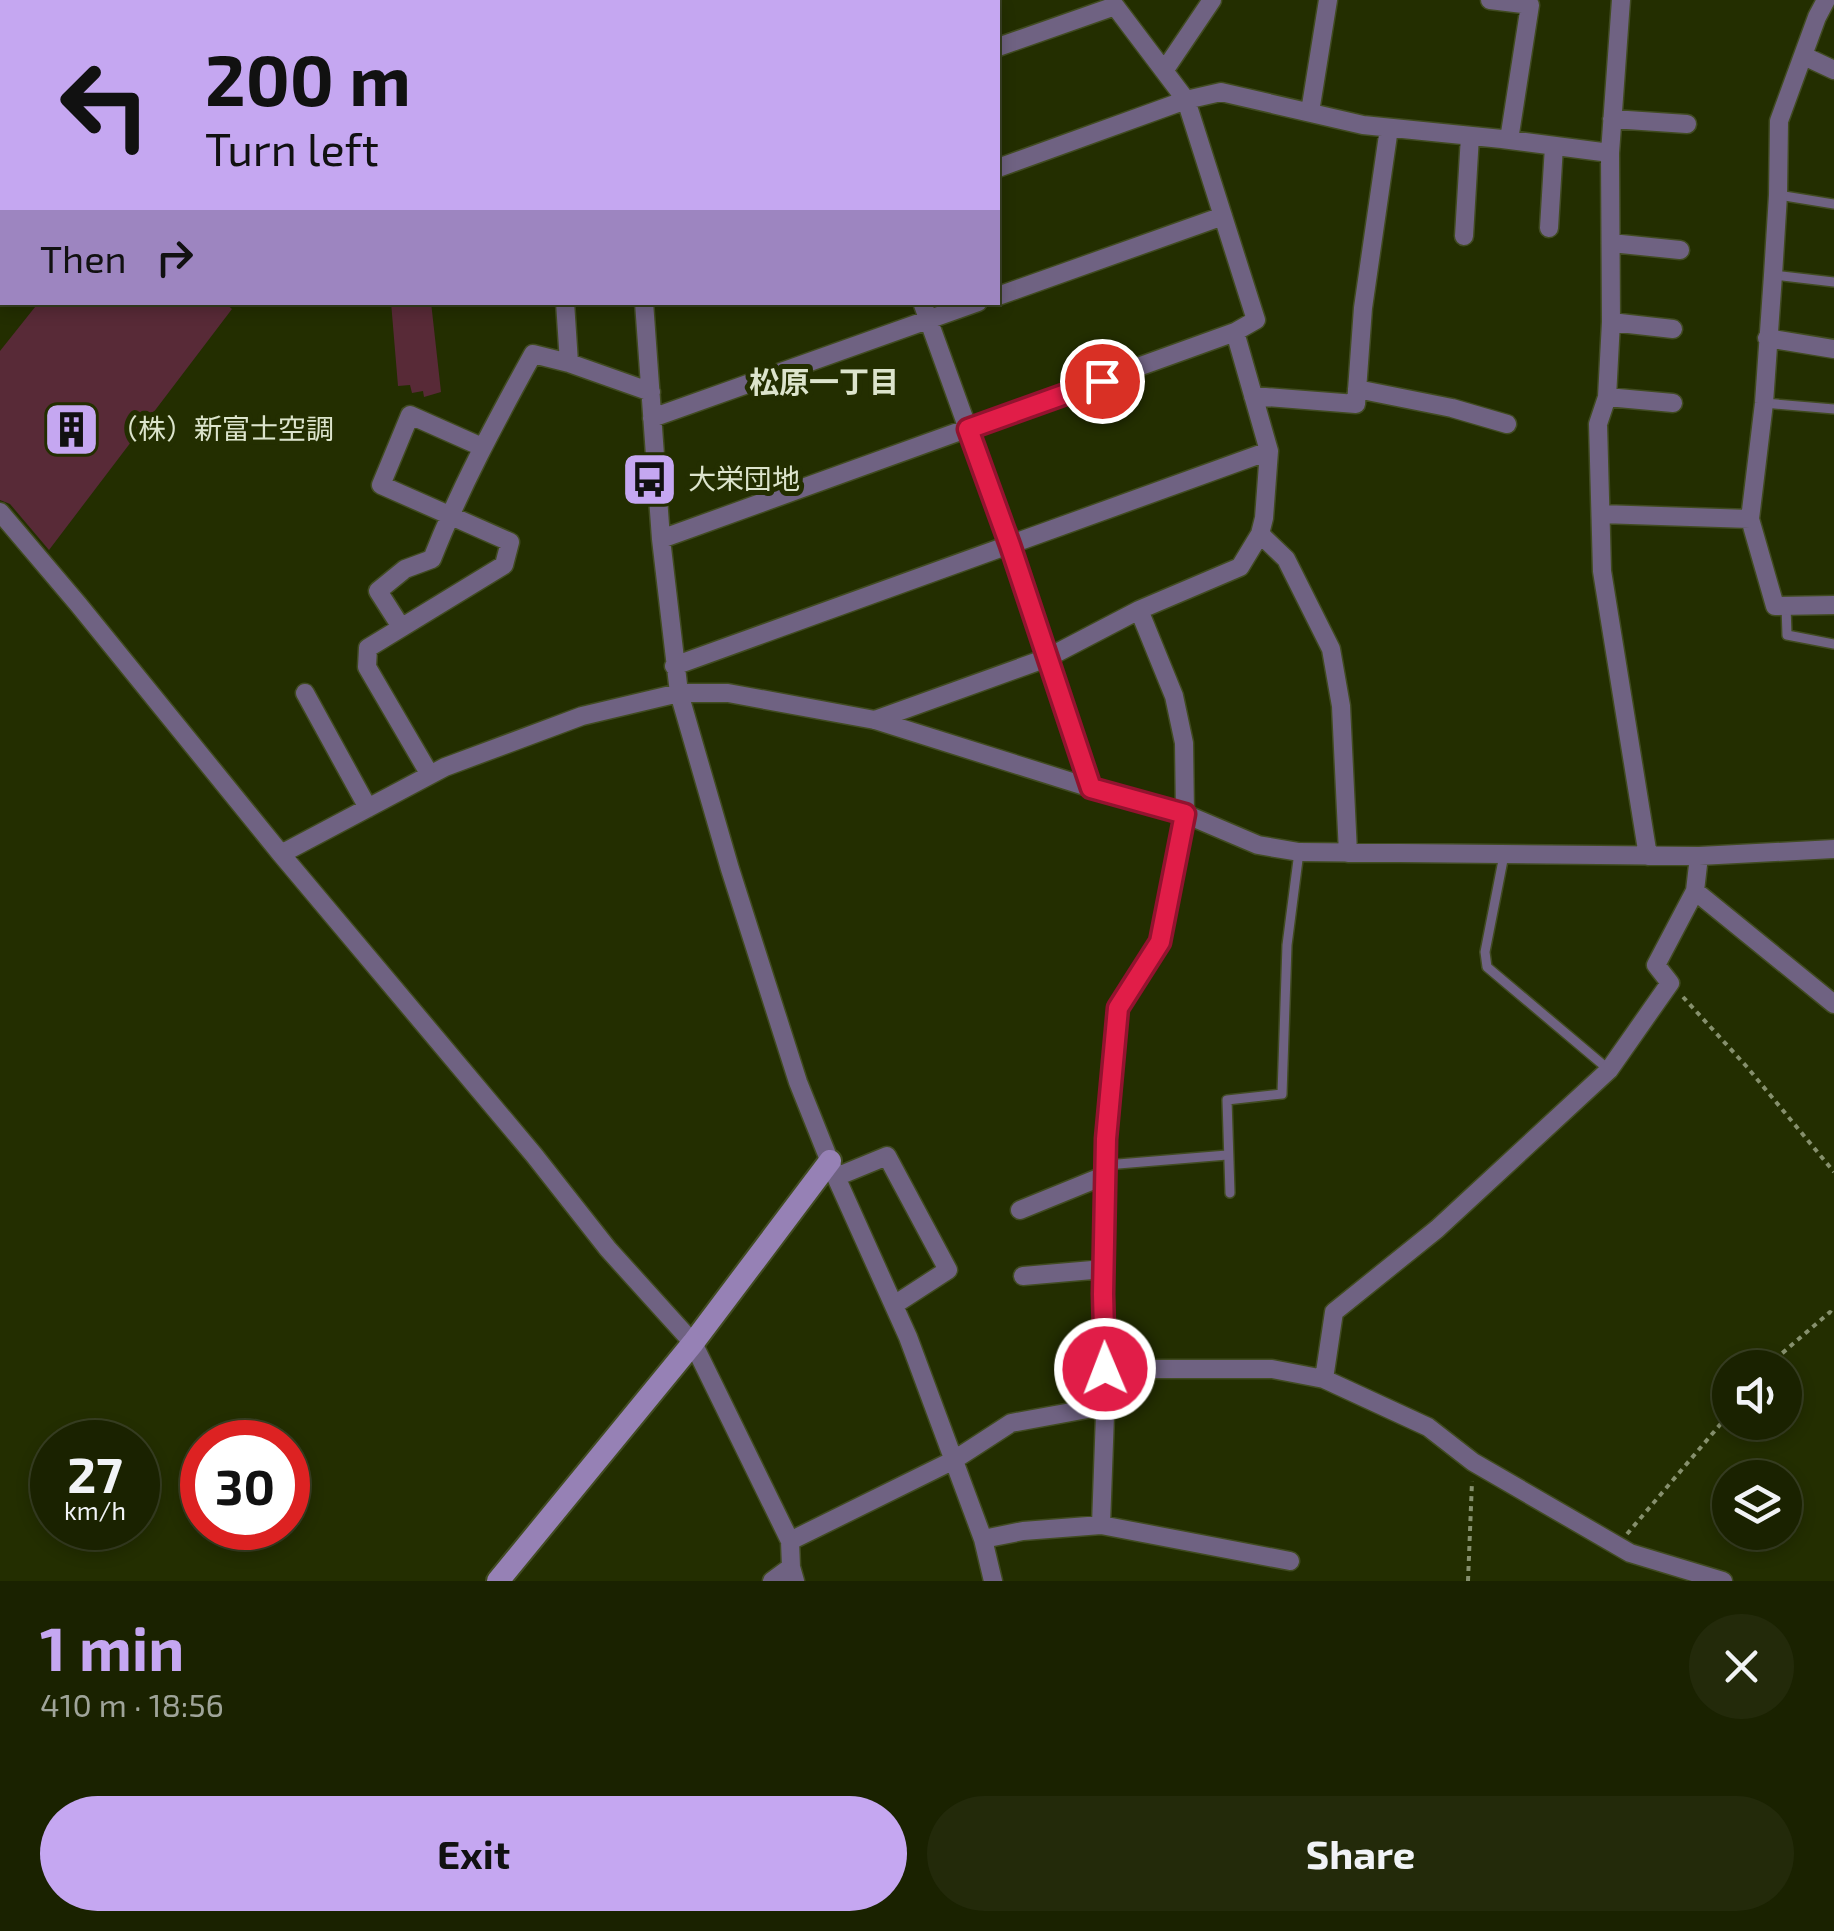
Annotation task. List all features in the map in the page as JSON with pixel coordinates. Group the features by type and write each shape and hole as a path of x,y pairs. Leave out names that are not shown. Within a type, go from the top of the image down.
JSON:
{"street":[{"path":"1164,71 1212,0"},
{"path":"1310,112 1328,0"},
{"path":"1490,0 1530,5 1509,140"},
{"path":"1620,0 1610,153 1611,322 1607,397 1598,424 1602,571 1648,856"},
{"path":"1826,0 1779,121 1774,275 1750,519 1774,606 1834,605"},
{"path":"661,538 1235,332 1256,320 1186,100 1115,6 1000,46"},
{"path":"1804,56 1834,70"},
{"path":"1000,167 1186,100 1220,92 1389,128 1610,153"},
{"path":"1612,119 1687,124"},
{"path":"1252,396 1356,404 1363,308 1389,128"},
{"path":"1464,236 1470,136"},
{"path":"1549,228 1554,146"},
{"path":"1000,295 1223,216"},
{"path":"1611,243 1680,250"},
{"path":"565,305 569,363"},
{"path":"644,305 661,538 678,693 792,1064 833,1169 908,1338 984,1539 993,1581"},
{"path":"652,418 925,311 960,305"},
{"path":"925,311 1010,545 1091,788"},
{"path":"1611,322 1674,329"},
{"path":"875,720 1046,658 1138,610 1240,567 1260,534 1264,518 1269,451 1235,332"},
{"path":"1767,338 1834,349"},
{"path":"401,627 378,591 405,569 432,559 482,447 533,354 650,392"},
{"path":"1357,389 1452,408 1507,424"},
{"path":"1607,397 1673,403"},
{"path":"430,775 368,668 368,648 504,564 510,542 381,486 410,415 482,447"},
{"path":"674,666 1269,451"},
{"path":"0,512 608,1249 693,1342 790,1542 793,1574 772,1581"},
{"path":"1601,514 1750,519"},
{"path":"1260,534 1286,559 1331,650 1341,706 1348,853"},
{"path":"1101,1524 1106,1170 1118,1008 1160,942 1185,814 1184,744 1174,696 1138,610"},
{"path":"281,854 445,767 582,716 678,693 728,692 875,720 1185,814 1258,845 1299,852 1699,856 1834,849"},
{"path":"305,693 368,808"},
{"path":"1324,1379 1334,1312 1437,1229 1609,1070 1670,983 1656,965 1695,891 1699,856"},
{"path":"1695,891 1834,1004"},
{"path":"498,1581 833,1169 887,1156 948,1270 894,1305"},
{"path":"1020,1210 1106,1170"},
{"path":"1023,1276 1104,1269"},
{"path":"1105,1369 1272,1369 1324,1379 1428,1427 1473,1462 1630,1552 1724,1581"},
{"path":"790,1542 954,1460 1011,1423 1104,1406"},
{"path":"984,1539 1101,1524 1290,1561"}],"lane":[{"path":"1778,195 1834,204"},
{"path":"1774,275 1834,282"},
{"path":"1764,403 1834,409"},
{"path":"1786,606 1786,635 1834,644"},
{"path":"1230,1193 1227,1100 1282,1094 1286,945 1299,852"},
{"path":"1504,855 1485,952 1487,968 1609,1070"},
{"path":"1106,1170 1227,1154"}],"path":[{"path":"1670,983 1747,1067 1834,1172"},
{"path":"1786,1350 1830,1312 1834,1315"},
{"path":"1617,1545 1712,1434"},
{"path":"1468,1581 1473,1462"}],"building":[{"name":"（株）新富士空調","path":"37,305 227,305 232,309 49,550 10,504 0,500 0,351"},
{"path":"391,305 431,305 441,392 424,397 423,391 412,393 410,385 398,386"}],"place":[{"name":"（株）新富士空調","path":"71,429"},
{"name":"大栄団地","path":"649,479"}],"district":[{"name":"松原一丁目","path":"824,383"}],"route":[{"path":"1102,381 968,429 1091,788 1185,814 1160,942 1118,1008 1106,1139 1105,1369"}]}
